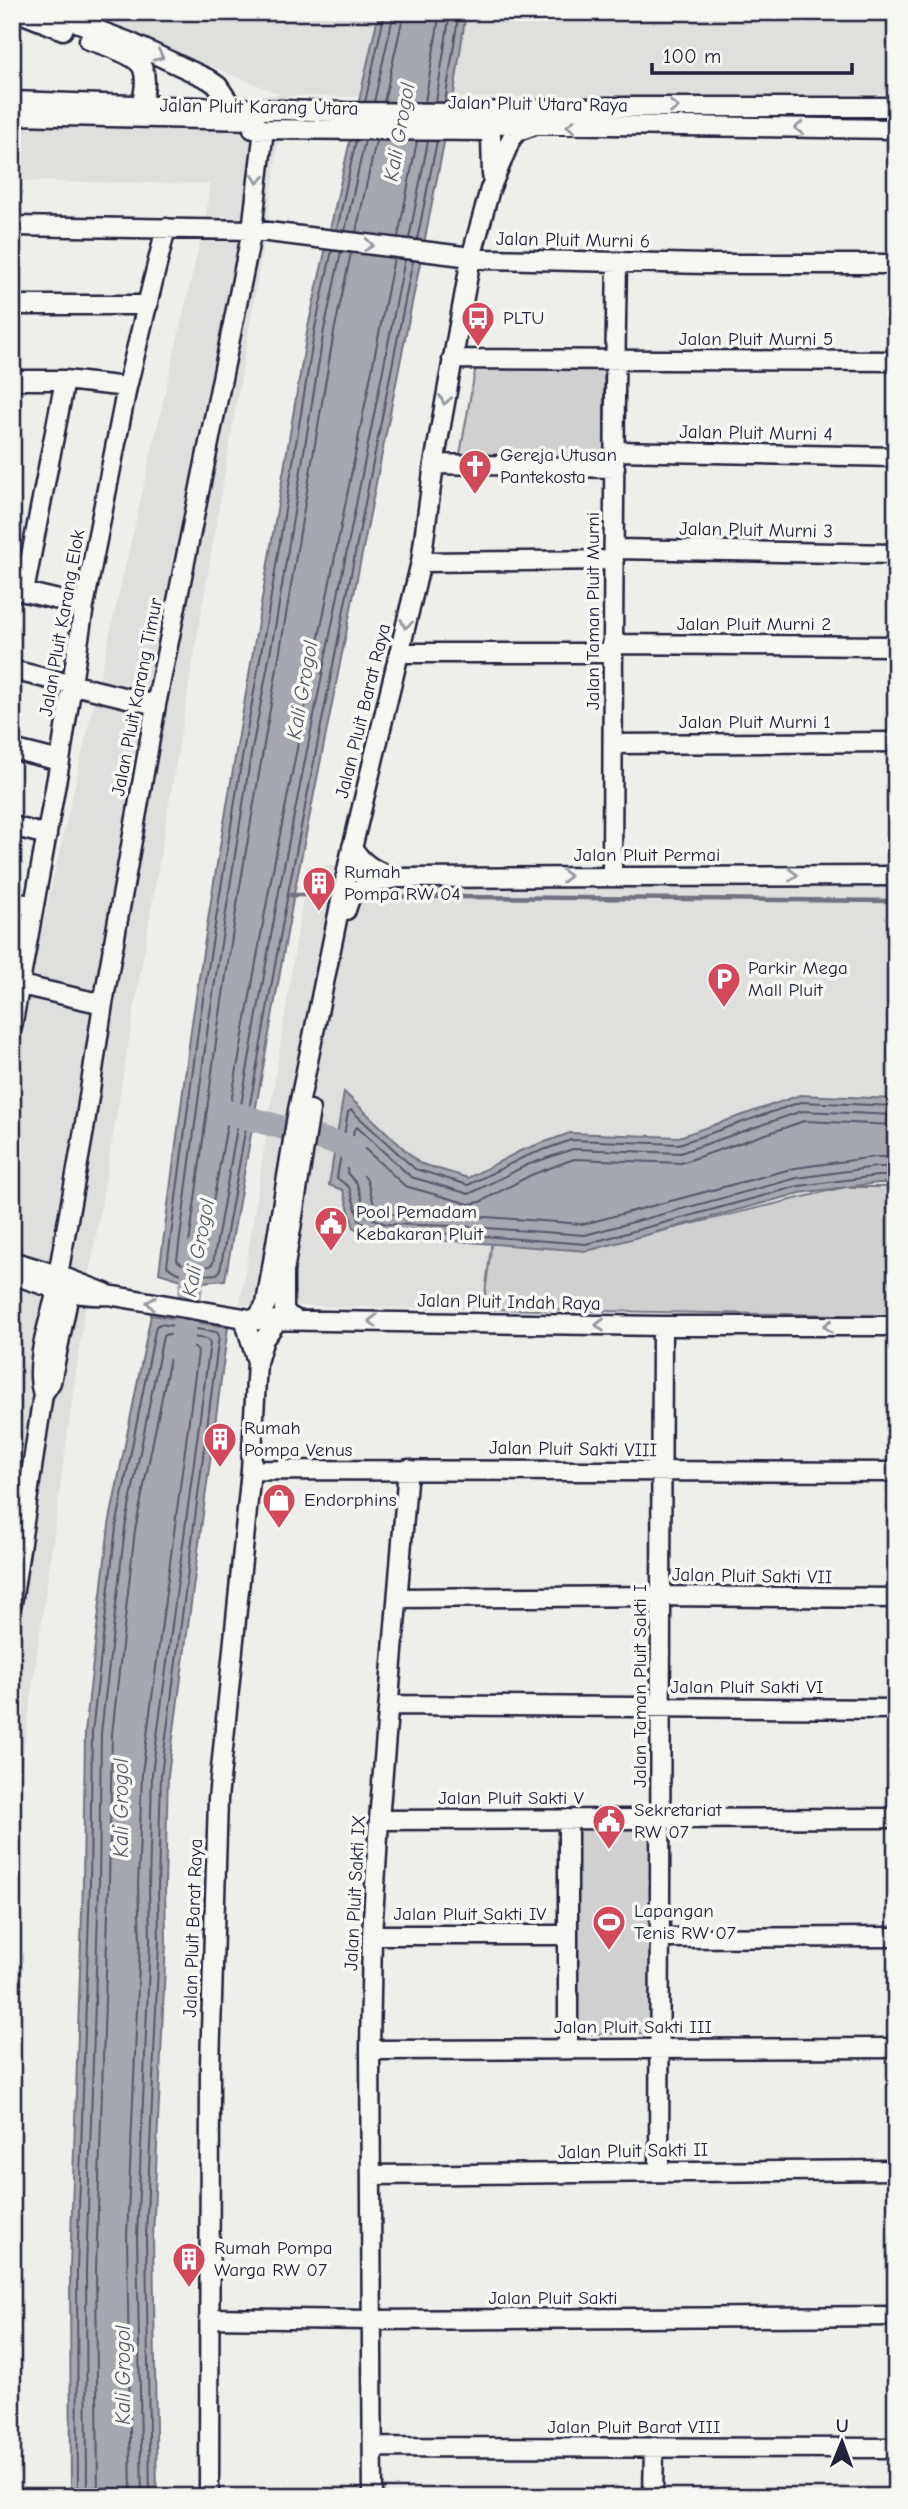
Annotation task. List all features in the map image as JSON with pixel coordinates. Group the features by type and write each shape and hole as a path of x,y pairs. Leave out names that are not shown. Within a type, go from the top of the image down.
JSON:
{"street":[{"path":"18,12 136,60 145,75 142,103"},
{"path":"50,12 129,42 208,79 218,86 232,107"},
{"name":"Jalan Pluit Karang Utara","path":"12,100 142,103"},
{"name":"Jalan Pluit Utara Raya","path":"142,103 345,112 457,122 532,125 896,129"},
{"path":"867,128 868,106"},
{"name":"Jalan Pluit Utara Raya","path":"12,115 333,126 457,122 607,107 896,107"},
{"path":"457,122 491,135 493,163 490,189"},
{"name":"Jalan Pluit Karang Utara","path":"12,123 264,129 333,126"},
{"name":"Jalan Pluit Barat Raya","path":"257,1362 243,1317 266,1304 279,1264 298,1110 352,847 421,562 434,464 471,258 490,189 511,139 519,131 532,125"},
{"name":"Jalan Pluit Karang Timur","path":"12,1604 43,1394 51,1382 61,1286 103,1003 156,705 252,230 264,129"},
{"name":"Jalan Pluit Murni 6","path":"12,226 252,230 471,258 896,264"},
{"name":"Jalan Pluit Karang Elok","path":"12,1027 16,984 47,835 84,606 127,387 166,228"},
{"name":"Jalan Taman Pluit Murni","path":"612,875 617,262"},
{"path":"12,305 148,305"},
{"name":"Jalan Pluit Murni 5","path":"452,359 896,360"},
{"path":"12,380 65,380 127,387"},
{"path":"65,380 18,591 84,606"},
{"name":"Jalan Pluit Murni 4","path":"434,464 896,457"},
{"name":"Jalan Pluit Murni 3","path":"421,562 615,554 896,554"},
{"name":"Jalan Pluit Murni 2","path":"399,653 896,646"},
{"path":"12,670 156,705"},
{"name":"Jalan Pluit Murni 1","path":"614,744 896,742"},
{"path":"12,749 60,761"},
{"path":"12,826 47,835"},
{"path":"352,847 359,860 371,868 398,878"},
{"name":"Jalan Pluit Permai","path":"398,878 612,875 896,876"},
{"name":"Jalan Pluit Barat Raya","path":"287,1207 348,899 352,892 365,885 398,878"},
{"path":"12,901 33,906"},
{"path":"16,984 103,1003"},
{"path":"12,1261 61,1286"},
{"name":"Jalan Pluit Barat Raya","path":"209,2497 211,2052 218,1798 251,1469 257,1362 264,1339 287,1320 288,1315 283,1302 279,1264"},
{"path":"12,1274 61,1286"},
{"name":"Jalan Pluit Indah Raya","path":"61,1286 99,1289 115,1296 243,1317 287,1320 662,1326 896,1326"},
{"name":"Jalan Taman Pluit Sakti I","path":"659,2172 662,1326"},
{"name":"Jalan Pluit Sakti VIII","path":"251,1469 896,1472"},
{"name":"Jalan Pluit Sakti IX","path":"373,2497 370,2050 372,1935 408,1469"},
{"name":"Jalan Pluit Sakti VII","path":"398,1598 896,1598"},
{"name":"Jalan Pluit Sakti VI","path":"388,1705 896,1709"},
{"name":"Jalan Pluit Sakti V","path":"379,1820 896,1818"},
{"name":"Jalan Pluit Sakti IV","path":"568,1819 568,2048"},
{"name":"Jalan Pluit Sakti IV","path":"372,1935 567,1934"},
{"path":"660,1938 896,1937"},
{"name":"Jalan Pluit Sakti III","path":"370,2050 896,2048"},
{"name":"Jalan Pluit Sakti II","path":"371,2175 896,2170"},
{"name":"Jalan Pluit Sakti","path":"210,2318 372,2320 896,2316"},
{"name":"Jalan Pluit Barat VIII","path":"373,2447 896,2448"},
{"path":"653,2497 654,2447"}],"shaded area":[{"path":"77,12 896,12 896,94 454,98 285,96 268,217 90,1272 12,1836 12,1058 206,215 209,184 12,181 12,95 282,95"},
{"path":"476,366 604,366 604,467 458,465"},
{"path":"308,865 896,871 896,1309 483,1309 240,1305"},
{"path":"845,1187 896,1187 896,1316 483,1309 493,1232 629,1239"},
{"path":"576,1827 652,1827 654,2033 578,2034"}],"water":[{"path":"379,12 466,12 454,93 294,894 225,1280 191,1283 159,1273 192,1023 308,327"},
{"path":"344,1092 419,1163 468,1178 520,1151 570,1133 679,1137 800,1095 896,1099 896,1183 800,1193 587,1251 455,1241 382,1240 354,1228 343,1190 329,1185"},
{"path":"151,1315 228,1327 168,1775 166,1941 153,2237 157,2497 71,2497 70,2269 83,1883 85,1732 109,1525"}],"waterway":[{"path":"291,895 315,895"},
{"path":"361,896 896,901"},
{"path":"224,1111 291,1130"},
{"path":"311,1136 347,1146 359,1164"},
{"name":"Kali Grogol","path":"180,1353 197,1251"}],"place":[{"name":"PLTU","path":"478,348"},
{"name":"Gereja Utusan Pantekosta","path":"475,496"},
{"name":"Rumah Pompa RW 04","path":"319,913"},
{"name":"Parkir Mega Mall Pluit","path":"724,1009"},
{"name":"Pool Pemadam Kebakaran Pluit","path":"331,1253"},
{"name":"Rumah Pompa Venus","path":"220,1469"},
{"name":"Endorphins","path":"279,1530"},
{"name":"Sekretariat RW 07","path":"609,1851"},
{"name":"Lapangan Tenis RW 07","path":"609,1952"},
{"name":"Rumah Pompa Warga RW 07","path":"189,2289"}]}
